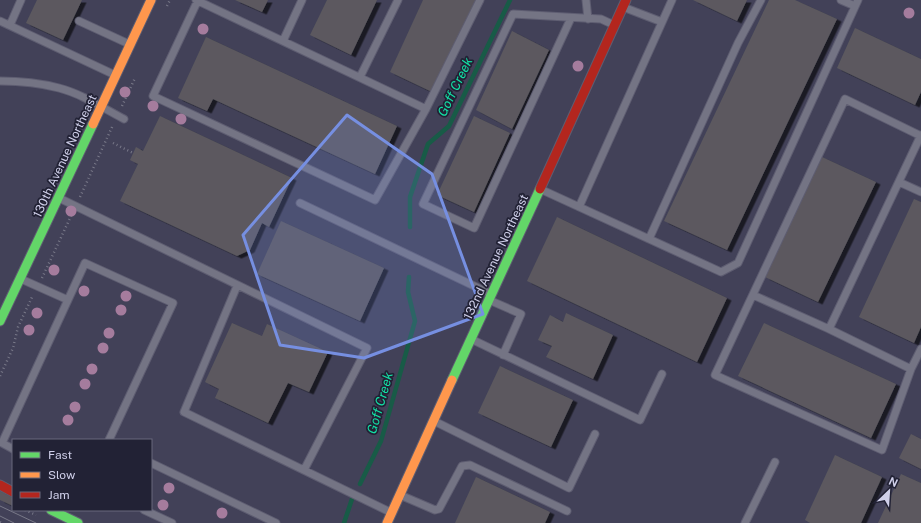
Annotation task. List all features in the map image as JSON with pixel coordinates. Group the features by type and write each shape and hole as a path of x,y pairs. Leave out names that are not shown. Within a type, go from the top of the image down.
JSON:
{"street":[{"name":"130th Avenue Northeast","path":"0,321 102,107 151,0"},
{"name":"132nd Avenue Northeast","path":"387,523 624,3"},
{"path":"0,485 12,491"},
{"path":"53,511 78,523"}],"lane":[{"path":"10,25 21,0"},
{"path":"426,110 197,0 152,96 375,200 426,110 480,0"},
{"path":"283,41 302,0"},
{"path":"360,77 398,0"},
{"path":"586,0 588,19"},
{"path":"579,207 672,0"},
{"path":"649,239 738,44 761,0"},
{"path":"540,189 721,272 738,263 856,3 841,0"},
{"path":"624,3 662,22"},
{"path":"571,18 474,228 423,204 513,14 601,19 614,25"},
{"path":"0,21 116,76"},
{"path":"79,21 130,45"},
{"path":"0,81 23,81 60,89 102,107 124,119"},
{"path":"829,329 921,136 845,99 715,375 882,450 911,369 921,348"},
{"path":"899,182 921,192"},
{"path":"59,198 367,348 304,470"},
{"path":"300,203 490,297 521,314 503,355"},
{"path":"12,448 2,443 85,263 172,304 109,439"},
{"path":"21,279 68,300"},
{"path":"237,286 184,412 392,513"},
{"path":"752,295 829,329 911,369"},
{"path":"471,339 640,420 662,374"},
{"path":"434,421 569,488 595,434"},
{"path":"745,523 775,462"},
{"path":"152,463 276,523"},
{"path":"400,495 435,510 439,509 462,466 470,465 567,511"},
{"path":"146,511 172,523"}],"path":[{"path":"167,7 170,0"},
{"path":"0,376 13,348 18,327 136,74"},
{"path":"113,143 134,154"}],"highlighted area":[{"path":"347,115 432,174 483,314 364,358 280,345 243,235"}],"building":[{"path":"37,0 82,0 63,40 26,23"},
{"path":"235,0 268,0 262,12"},
{"path":"327,0 377,0 351,55 310,35"},
{"path":"423,0 476,0 432,92 390,72"},
{"path":"693,0 747,0 737,21"},
{"path":"769,0 795,0 837,19 727,250 664,221"},
{"path":"855,28 921,59 921,92 915,105 837,68"},
{"path":"512,31 549,50 512,129 476,110"},
{"path":"206,37 397,126 375,174 213,99 207,111 178,98"},
{"path":"160,116 292,178 269,227 262,223 250,250 237,256 120,201 138,164 130,160 136,147 143,151"},
{"path":"474,116 510,133 474,212 437,195"},
{"path":"822,157 876,182 818,302 765,277"},
{"path":"914,199 921,202 921,327 914,343 859,317"},
{"path":"557,217 727,298 697,362 527,281"},
{"path":"281,221 384,268 360,321 257,274"},
{"path":"566,313 613,335 593,379 546,357 552,346 538,340 550,315 563,322"},
{"path":"232,323 262,336 267,324 328,352 309,392 288,383 268,423 215,398 219,389 205,382"},
{"path":"764,323 896,384 871,438 738,376"},
{"path":"500,366 573,400 551,447 478,413"},
{"path":"911,434 921,439 921,469 899,458"},
{"path":"835,455 882,477 861,523 810,523 805,520"},
{"path":"901,474 921,483 921,523 878,523"},
{"path":"476,477 550,512 545,523 455,523"},
{"path":"0,491 12,497 12,506 0,500"}],"waterway":[{"name":"Goff Creek","path":"410,227 410,197 428,144 449,126 510,0"},
{"name":"Goff Creek","path":"360,484 381,441 415,321 408,292 409,277"},
{"name":"Goff Creek","path":"344,523 352,499"}],"tram line":[{"path":"0,506 36,523"},
{"path":"0,516 14,523"}],"traffic: fast":[{"path":"0,321 93,124"},
{"path":"452,380 540,189"},
{"path":"53,511 78,523"}],"traffic: slow":[{"path":"93,124 151,0"},
{"path":"387,523 452,380"}],"traffic: jam":[{"path":"540,189 626,0"},
{"path":"0,485 12,491"}]}
